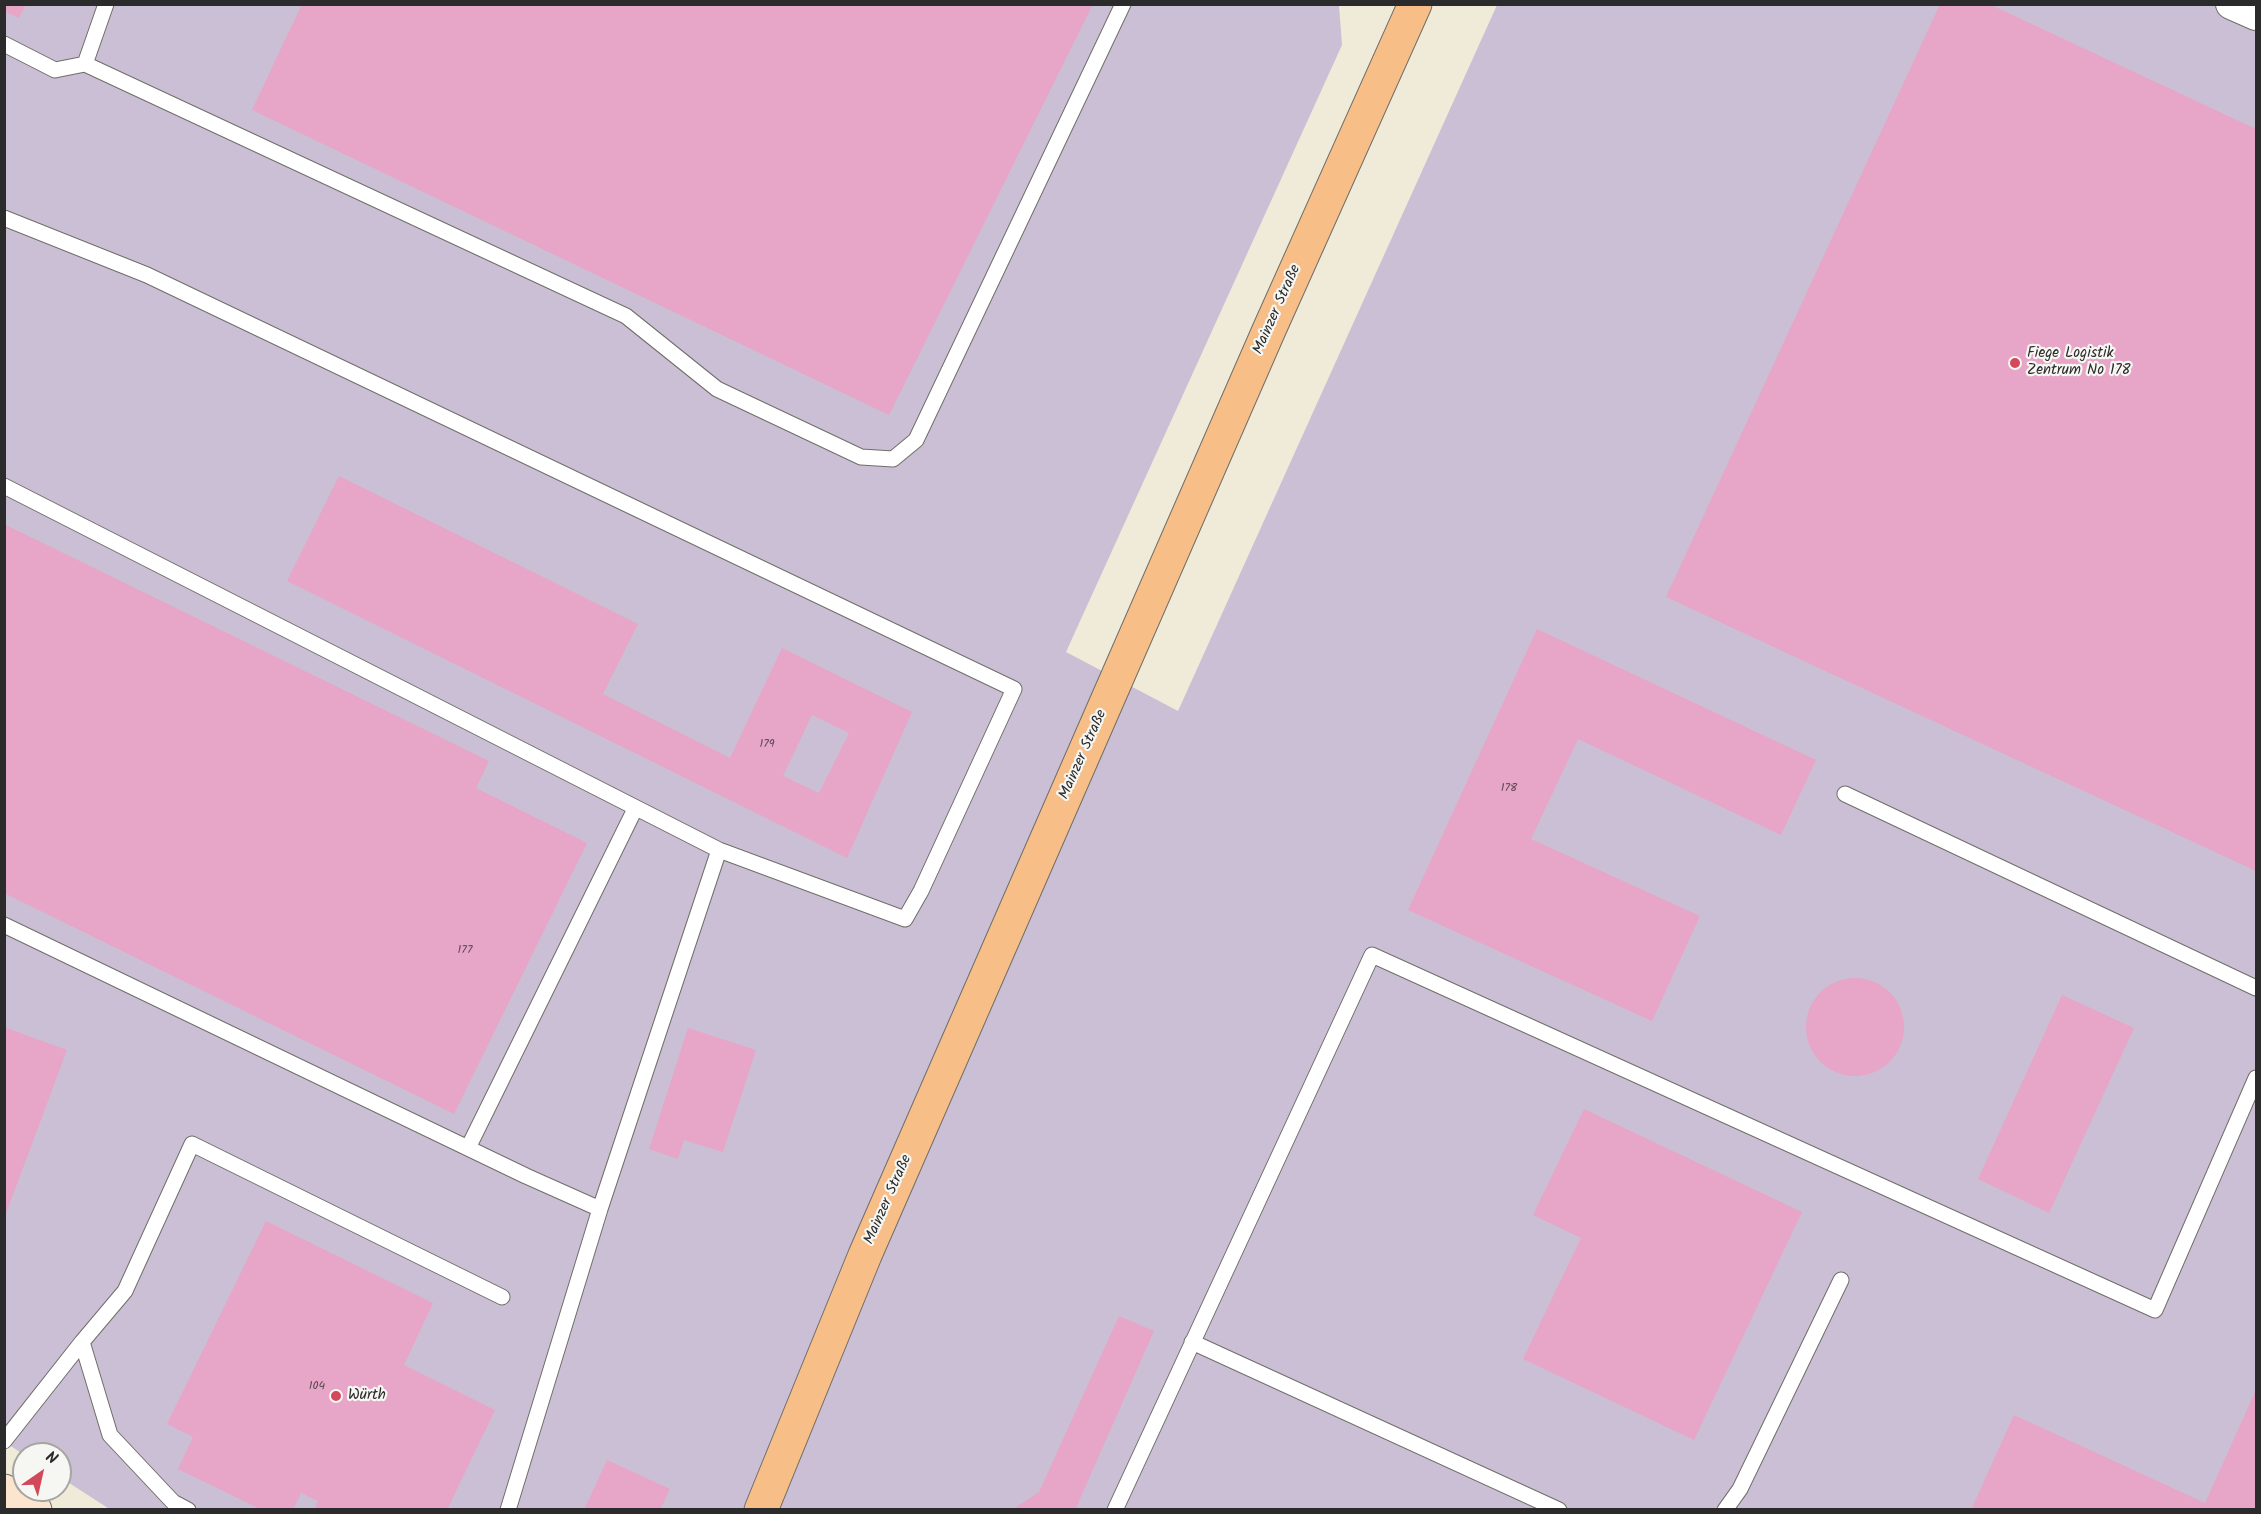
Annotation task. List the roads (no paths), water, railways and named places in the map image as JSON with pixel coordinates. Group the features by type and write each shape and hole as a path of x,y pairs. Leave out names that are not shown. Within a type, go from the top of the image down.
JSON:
{"main road":[{"name":"Mainzer Straße","path":"761,1509 865,1255 1269,330 1415,4"}],"street":[{"path":"2231,4 2256,15"},
{"path":"4,1491 35,1509"}],"lane":[{"path":"85,64 106,4"},
{"path":"4,44 55,70 85,64 626,316 717,389 861,457 893,459 916,440 1123,4"},
{"path":"4,218 147,275 1014,689 921,891 904,919 719,850 4,486"},
{"path":"1845,794 2256,988"},
{"path":"468,1148 635,809"},
{"path":"508,1509 600,1209 719,850"},
{"path":"4,925 600,1209"},
{"path":"1115,1509 1372,955 2155,1310 2256,1078"},
{"path":"4,1441 125,1291 192,1144 502,1297"},
{"path":"1725,1509 1740,1489 1841,1280"},
{"path":"82,1342 110,1435 174,1502 188,1509"},
{"path":"1192,1342 1559,1509"}],"place":[{"name":"Fiege Logistik Zentrum No 178","path":"2015,363"},
{"name":"Würth","path":"336,1396"}]}
